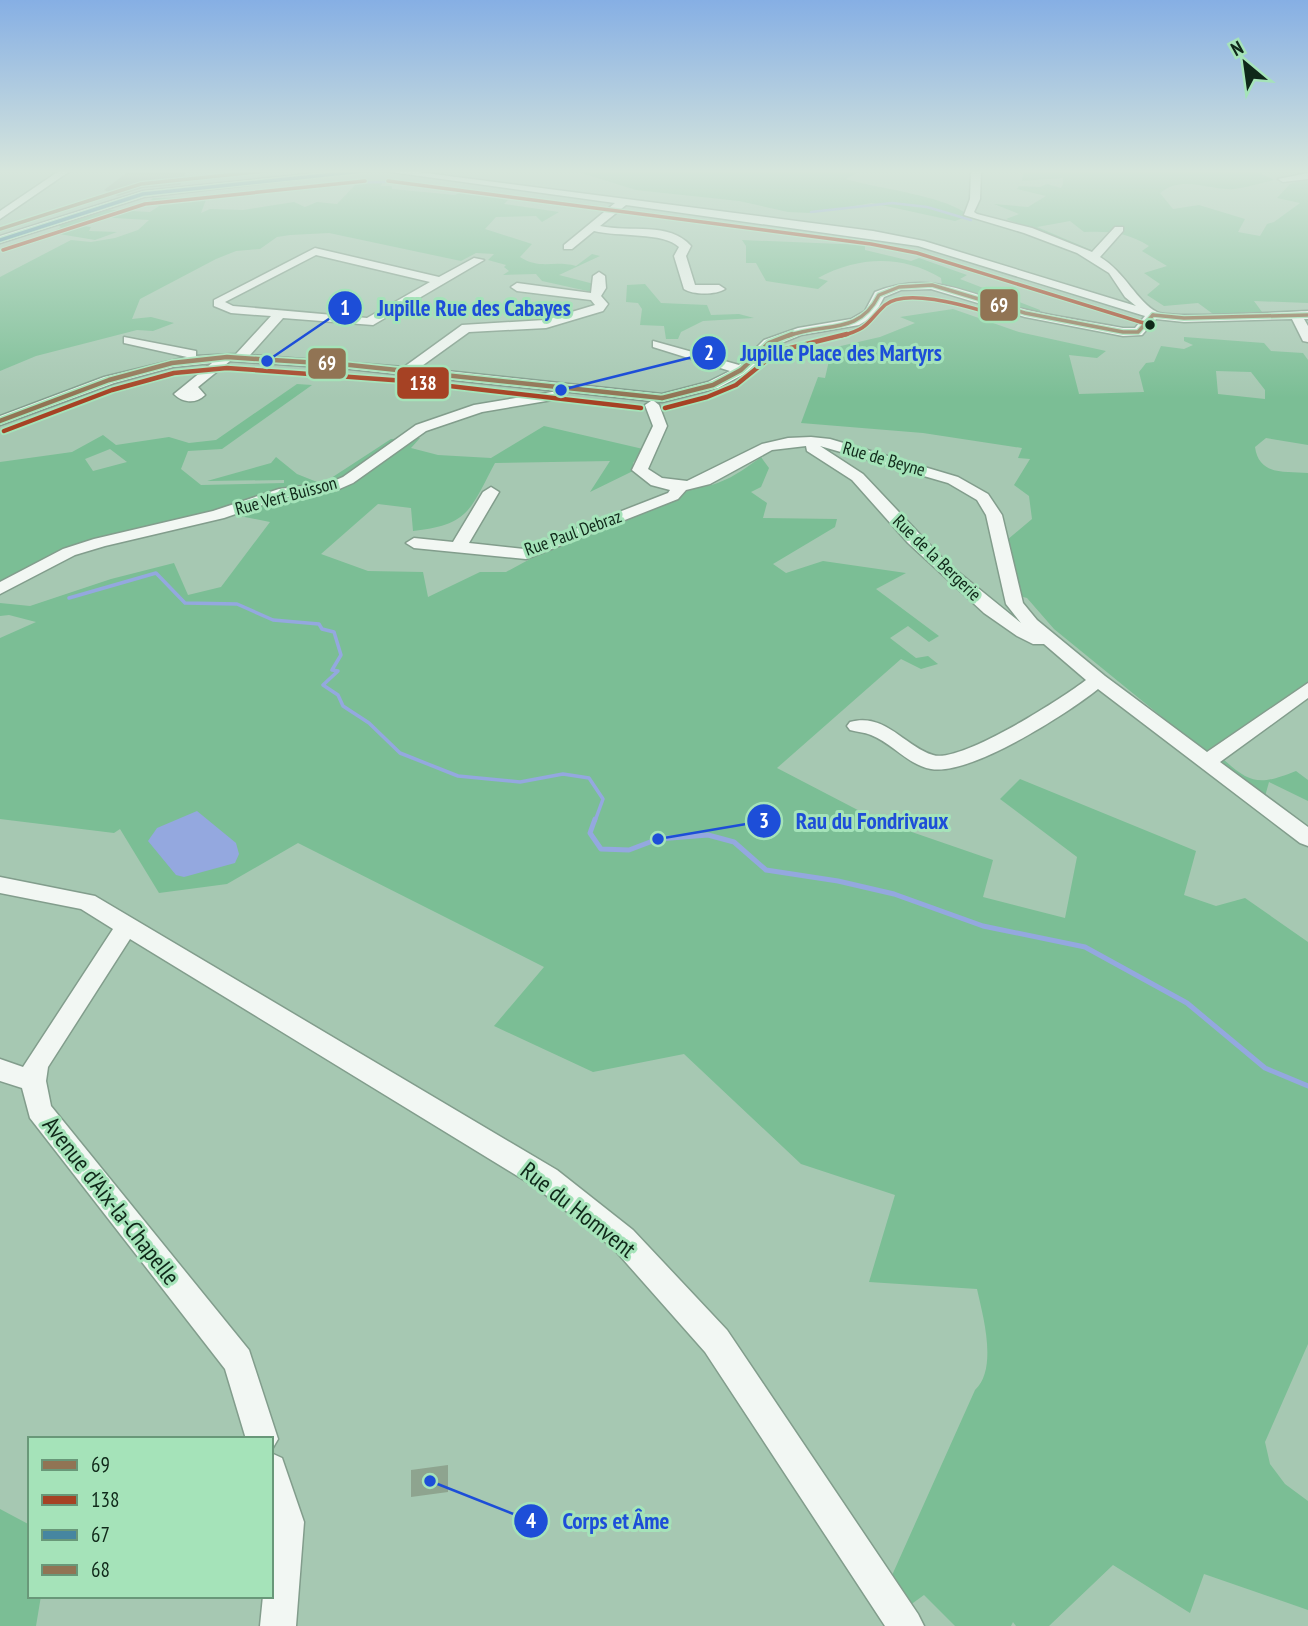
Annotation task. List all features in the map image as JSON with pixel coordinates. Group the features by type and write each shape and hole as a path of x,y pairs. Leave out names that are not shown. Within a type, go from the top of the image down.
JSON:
{"street":[{"path":"685,247 680,256 690,289 697,292 719,289"},
{"path":"933,247 1153,315 1302,315 1308,338"},
{"path":"1066,247 1093,258 1118,274 1127,283 1129,294 1153,315"},
{"path":"1093,258 1103,247"},
{"path":"298,260 291,248 315,251 439,281"},
{"path":"315,251 221,299 218,303 231,309 369,322 478,260"},
{"path":"594,297 600,288 599,276"},
{"path":"129,340 167,352 407,371 607,393 652,401 713,385 741,370 769,343 797,332 855,322 870,313 879,295 899,287 932,285 1025,313 1123,332 1138,332 1153,315"},
{"path":"407,371 466,328 547,324 599,308 602,304 594,297 517,287"},
{"path":"187,390 234,357 279,315"},
{"path":"658,344 741,370"},
{"path":"0,421 109,380 172,363 234,357"},
{"name":"Rue Vert Buisson","path":"0,589 69,552 100,542 219,515 279,494 332,487 348,480 421,428 479,408 558,395 607,393"},
{"path":"652,401 660,426 642,460 640,470 657,482 681,486"},
{"name":"Rue de Beyne","path":"681,486 694,486 718,477 768,446 797,442 825,442 953,480 983,497 994,515 1016,604 1049,641 1308,838"},
{"name":"Rue de la Bergerie","path":"797,442 858,474 914,540 987,606 1013,626 1038,640 1049,641"},
{"name":"Rue Paul Debraz","path":"414,543 526,554 673,496 681,486"},
{"path":"458,548 491,492"},
{"path":"857,726 866,725 933,763 946,764 965,758 1061,708 1098,680"},
{"path":"1206,762 1308,690"},
{"name":"Rue du Homvent","path":"0,885 87,902 547,1179 622,1239 716,1341 906,1626"},
{"path":"0,1070 33,1081 36,1065 127,926"},
{"name":"Avenue d'Aix-la-Chapelle","path":"33,1081 39,1110 238,1361 261,1437"},
{"path":"273,1476 287,1522 278,1626"}],"green space":[{"path":"58,247 263,247 236,251 216,259 140,299 132,319 151,317 174,323 153,331 137,330 36,356 0,371 0,277"},
{"path":"394,247 529,247 520,257 527,261 576,266 592,254 600,256 559,275 598,285 592,292 542,281 536,274 503,275 509,271 504,267 506,265 488,260 494,254 476,253 461,261"},
{"path":"746,247 865,247 865,250 911,261 919,258 967,275 960,279 1040,310 1040,315 942,285 941,278 926,270 896,262 849,265 818,278 828,281 818,289 766,281 756,263 746,263"},
{"path":"1077,247 1096,252 1092,253"},
{"path":"1148,247 1308,247 1308,303 1254,301 1262,312 1213,314 1198,303 1164,306 1147,295 1160,284 1144,273 1167,266 1142,251"},
{"path":"645,284 661,303 707,305 711,315 739,314 754,318 703,321 681,332 678,339 666,339 664,326 640,325 642,309 638,303 626,302 627,285"},
{"path":"953,309 1019,332 1106,351 1097,358 1069,355 1079,394 1144,392 1139,372 1146,363 1154,362 1161,346 1184,349 1193,345 1184,341 1184,337 1264,343 1271,351 1303,353 1308,360 1308,445 1266,438 1255,447 1257,456 1267,467 1282,472 1308,473 1308,682 1205,752 1054,629 1027,598 1016,595 1007,540 1032,519 1029,496 1014,485 1030,459 1018,458 1022,448 923,433 801,423 818,377 825,378 832,348 880,337 915,323 900,317","holes":["1216,371 1251,372 1265,390 1265,399 1218,394"]},
{"path":"297,384 312,385 222,449 188,451 181,469 201,485 284,483 284,480 207,481 271,463 276,457 297,474 322,484 391,439 420,438 411,448 438,455 491,458 544,426 643,449 633,463 633,471 590,492 610,461 495,463 473,504 457,519 432,528 413,531 411,508 378,504 321,554 368,571 423,572 428,597 480,572 506,572 554,546 695,488 722,481 761,457 769,468 761,487 751,492 767,503 763,518 837,519 835,527 773,564 786,573 823,561 906,573 876,589 939,636 929,642 908,626 890,638 916,658 928,656 938,664 921,669 901,659 777,768 877,820 993,860 983,897 1065,918 1077,857 1000,799 1020,779 1196,851 1184,895 1216,906 1245,898 1308,942 1308,1344 1265,1442 1270,1464 1285,1484 1308,1501 1308,1610 1204,1574 1190,1613 1113,1565 1049,1626 1016,1626 1013,1622 1011,1626 955,1626 924,1595 906,1608 889,1582 975,1390 982,1381 986,1369 987,1342 977,1289 869,1282 895,1195 801,1164 684,1054 593,1072 494,1026 544,967 298,843 227,884 159,893 120,829 114,833 0,819 0,638 36,622 9,615 0,616 0,603 30,606 111,579 174,563 188,595 221,587 270,522 220,512 139,528 43,559 0,583 0,462 72,452 103,435 116,445 169,437 189,443 216,440","holes":["110,449 127,462 93,471 85,459"]},
{"path":"1221,757 1240,773 1256,780 1273,779 1296,771 1308,780 1308,801 1269,782 1264,800 1215,760"},
{"path":"0,1509 28,1524 28,1598 41,1598 36,1626 0,1626"}],"water":[{"path":"197,811 236,843 239,854 235,863 184,877 176,875 148,841 157,828"}],"building":[{"path":"448,1465 448,1492 411,1497 411,1470"}],"waterway":[{"path":"69,598 156,573 185,603 237,604 273,620 319,624 322,629 334,632 341,655 332,670 338,671 323,685 338,695 343,706 369,723 400,753 458,776 520,782 563,774 589,778 603,799 595,821"},
{"path":"595,819 590,833 601,849 629,850 658,839 708,835 734,842 766,870 838,881 894,894 983,926 1085,947 1187,1003 1265,1068 1308,1086"}],"transit line":[{"name":"138","path":"3,250 13,247"},
{"name":"138","path":"886,247 917,253 1150,325"},
{"name":"69","path":"662,398 713,385 741,370 769,343 798,332 855,322 870,313 879,295 899,287 932,285 1025,313 1123,332 1138,332 1153,315"},
{"name":"138","path":"665,408 727,390 750,376 778,351 853,333 866,327 886,304 913,299 940,300 993,314"},
{"name":"69","path":"1153,315 1184,318 1308,315"},
{"name":"69","path":"0,421 109,380 172,363 227,357 350,365 662,398"},
{"name":"138","path":"4,431 112,390 174,373 227,368 406,381 641,408"}],"place":[{"name":"Jupille Rue des Cabayes","path":"267,361"},
{"name":"Jupille Place des Martyrs","path":"561,390"},
{"name":"Rau du Fondrivaux","path":"658,839"},
{"name":"Corps et Âme","path":"430,1481"}]}
